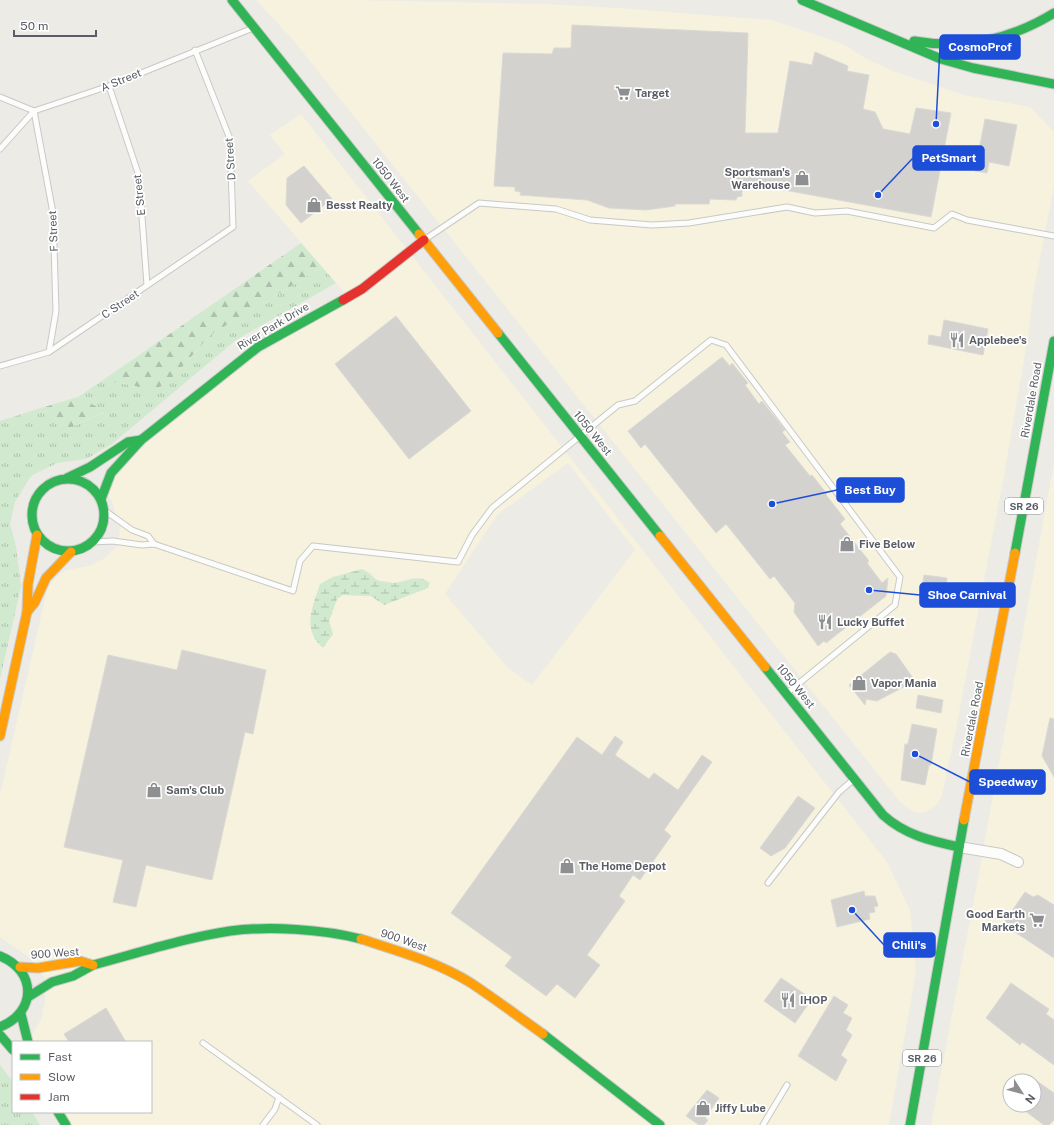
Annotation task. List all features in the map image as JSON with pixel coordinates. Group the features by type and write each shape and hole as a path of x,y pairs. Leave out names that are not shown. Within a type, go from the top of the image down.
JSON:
{"main road":[{"name":"1050 West","path":"232,0 883,815 899,830 928,840 959,847"},
{"path":"802,0 877,31 919,52 973,68 1054,84"},
{"path":"877,31 935,45 975,44 1016,33 1038,23 1054,13"},
{"name":"River Park Drive","path":"101,499 106,480 117,466 135,450 141,440 258,347 362,288 424,240"},
{"name":"Riverdale Road","path":"910,1125 955,880 959,847 994,670 1054,341"},
{"name":"River Park Drive","path":"67,478 90,467 128,442 141,440"},
{"path":"27,612 35,602 46,578 72,552 86,547 92,542 102,528 104,510 101,499 87,484 78,480 67,478 56,480 46,485 36,498 31,514 32,525 43,543 52,548 72,552"},
{"path":"0,736 27,612 25,598 34,560 37,535"},
{"name":"900 West","path":"28,997 52,982 73,976 93,965 183,941 231,931 276,929 302,930 334,934 369,941 423,959 470,983 554,1042 660,1125"},
{"path":"0,1027 13,1021 21,1014 28,997 27,981 20,967 1,954"},
{"name":"900 West","path":"20,967 38,968 80,961 93,965"},
{"path":"21,1014 28,1041"},
{"path":"0,1035 12,1049"},
{"path":"59,1113 66,1125"}],"street":[{"path":"959,847 1001,854 1018,862"}],"lane":[{"name":"A Street","path":"0,149 34,111 109,86 195,50 254,28"},
{"name":"D Street","path":"195,50 230,139 233,227"},
{"name":"E Street","path":"109,86 139,176 147,285"},
{"path":"0,97 34,111"},
{"name":"F Street","path":"34,111 53,213 56,311 49,352"},
{"path":"424,240 479,203 556,208 590,220 652,226 689,223 787,207 815,213 847,211 934,228 952,214 967,220 1054,236"},
{"name":"C Street","path":"0,366 49,352 233,227"},
{"path":"92,542 113,541 142,545 154,544 293,591 300,561 314,546 458,562 472,534 492,508 618,405 634,401 711,340 726,345 900,577 895,605 786,693"},
{"path":"104,510 132,530 148,536 154,544"},
{"path":"768,883 839,792 854,780"},
{"path":"203,1043 317,1125"},
{"path":"762,1125 787,1085"},
{"path":"263,1125 275,1109 279,1097"}],"shaded area":[{"path":"256,0 353,0 546,4 772,20 843,44 865,58 893,71 964,95 1030,107 1054,132 1054,186 1033,295 1028,337 1005,470 955,734 942,796 936,806 926,812 919,813 911,810 900,802 294,41"},
{"path":"301,114 887,862 910,910 916,972 889,1125 70,1125 63,1113 152,1113 152,1041 23,1041 31,1036 42,1018 45,999 45,978 30,958 0,937 0,795 47,590 55,578 66,570 89,566 105,558 118,545 120,526 111,500 99,488 128,457 253,358 349,298 248,181 285,154 270,135","holes":["568,463 635,550 532,685 509,669 445,594 498,514","370,572 377,580 395,583 412,578 424,579 429,583 384,605 371,596 343,595 337,599 329,621 333,577"]},
{"path":"1054,462 1054,1125 931,1125 977,883"}],"green space":[{"path":"301,243 322,267 210,335 175,375 156,390 103,380"},
{"path":"322,267 336,283 236,340 112,444 86,459 57,463 31,476 15,502 10,524 16,546 21,587 0,679 0,421 41,408 70,428 104,412 78,397 103,380 156,389 175,375 210,335"},
{"path":"78,397 105,411 70,428 41,408"},
{"path":"362,569 375,579 381,581 398,583 412,579 421,579 430,583 428,588 384,605 371,596 343,595 337,599 329,621 333,634 323,648 312,633 311,625 312,609 320,584 333,577"},
{"path":"0,1065 12,1081 12,1113 33,1113 40,1125 0,1125"}],"building":[{"name":"Target","path":"572,25 748,33 745,133 778,133 790,61 812,65 815,52 848,66 847,71 869,75 863,109 875,112 883,129 910,134 916,108 951,113 931,217 768,187 768,189 742,189 742,196 737,197 736,200 710,199 709,204 675,204 675,206 646,210 609,208 587,200 520,195 521,192 515,191 515,187 494,186 503,53 552,54 554,48 571,48"},
{"path":"985,119 1017,125 1009,166 989,162 987,173 975,171"},
{"path":"304,166 332,199 301,223 286,205 287,178"},
{"path":"396,316 471,411 409,459 335,364"},
{"name":"Applebee's","path":"944,320 988,329 983,355 928,344 929,335 941,337"},
{"path":"722,357 730,366 732,363 748,383 745,385 759,404 762,401 785,430 782,432 790,442 785,445 810,476 812,475 845,519 840,524 869,561 867,563 882,583 888,578 886,596 826,643 824,641 818,646 794,612 795,603 774,576 770,579 726,524 716,533 645,444 641,448 628,431"},
{"path":"924,575 947,578 943,606 920,602"},
{"name":"Sam's Club","path":"182,650 266,670 253,734 245,732 212,880 146,865 136,907 113,902 123,860 64,847 108,655 177,670"},
{"path":"890,652 896,654 915,681 877,701 866,699 865,705 849,685"},
{"path":"918,695 943,700 941,713 916,708"},
{"path":"1050,718 1054,719 1054,777 1042,756"},
{"path":"912,724 937,729 931,765 929,765 925,785 901,780 905,744 908,744"},
{"name":"The Home Depot","path":"615,736 623,742 615,755 649,779 654,773 678,790 702,755 712,762 664,830 671,836 640,880 633,875 619,896 625,901 587,955 600,965 575,998 557,984 546,996 505,966 512,957 451,913 577,737 602,755"},
{"path":"798,796 815,808 785,848 771,856 760,848"},
{"path":"864,891 865,896 875,896 878,906 874,907 875,912 869,913 870,919 837,927 831,900"},
{"path":"1025,892 1033,897 1038,895 1054,905 1054,958 1003,924"},
{"name":"IHOP","path":"781,978 812,999 795,1023 764,1001"},
{"path":"1011,983 1049,1009 1046,1014 1054,1020 1054,1065 1022,1042 1020,1045 986,1018"},
{"path":"834,996 848,1005 843,1013 852,1018 846,1030 852,1035 841,1055 847,1060 836,1081 798,1056"},
{"path":"106,1008 125,1041 68,1041 64,1034"},
{"path":"1042,1085 1054,1093 1054,1120 1049,1125 1044,1125 1028,1113 1042,1113"},
{"name":"Jiffy Lube","path":"707,1090 719,1098 705,1118 708,1120 704,1125 699,1125 686,1116"}],"traffic: fast":[{"path":"232,0 419,234"},
{"path":"802,0 941,59 973,68 1054,84"},
{"path":"914,41 951,44 987,40 1021,30 1054,13"},
{"path":"101,499 111,473 141,440 258,347 343,300"},
{"path":"498,333 660,536"},
{"path":"1015,553 1054,341"},
{"path":"67,478 90,467 128,442 141,440"},
{"path":"61,479 75,479 82,481 94,489 102,501 104,515 102,529 94,541 82,549 75,551 61,551 54,549 42,541 34,529 32,522 32,508 34,501 42,489 54,481 61,479"},
{"path":"765,667 883,815 900,828 909,832 928,840 959,847"},
{"path":"910,1125 964,820"},
{"path":"28,997 52,982 73,976 93,965 178,942 230,931 245,929 296,929 330,933 361,939"},
{"path":"0,956 12,963 21,971 26,981 28,992 26,1002 21,1012 12,1020 0,1027"},
{"path":"21,1014 28,1041"},
{"path":"543,1034 660,1125"},
{"path":"0,1035 12,1049"},
{"path":"59,1113 66,1125"}],"traffic: slow":[{"path":"419,234 498,333"},
{"path":"0,736 27,612 28,584 37,535"},
{"path":"660,536 765,667"},
{"path":"27,612 35,602 46,578 71,552"},
{"path":"964,820 1015,553"},
{"path":"361,939 445,969 471,983 543,1034"},
{"path":"20,967 38,968 80,961 93,965"}],"traffic: jam":[{"path":"343,300 362,289 424,240"}],"place":[{"name":"Target","path":"623,93"},
{"name":"CosmoProf","path":"936,124"},
{"name":"Sportsman's Warehouse","path":"802,178"},
{"name":"PetSmart","path":"878,195"},
{"name":"Besst Realty","path":"314,205"},
{"name":"Applebee's","path":"957,340"},
{"name":"Best Buy","path":"772,504"},
{"name":"Five Below","path":"847,544"},
{"name":"Shoe Carnival","path":"869,590"},
{"name":"Lucky Buffet","path":"825,622"},
{"name":"Vapor Mania","path":"859,683"},
{"name":"Speedway","path":"915,754"},
{"name":"Sam's Club","path":"154,790"},
{"name":"The Home Depot","path":"567,866"},
{"name":"Chili's","path":"852,910"},
{"name":"Good Earth Markets","path":"1037,920"},
{"name":"IHOP","path":"788,1000"},
{"name":"Jiffy Lube","path":"703,1108"}]}
